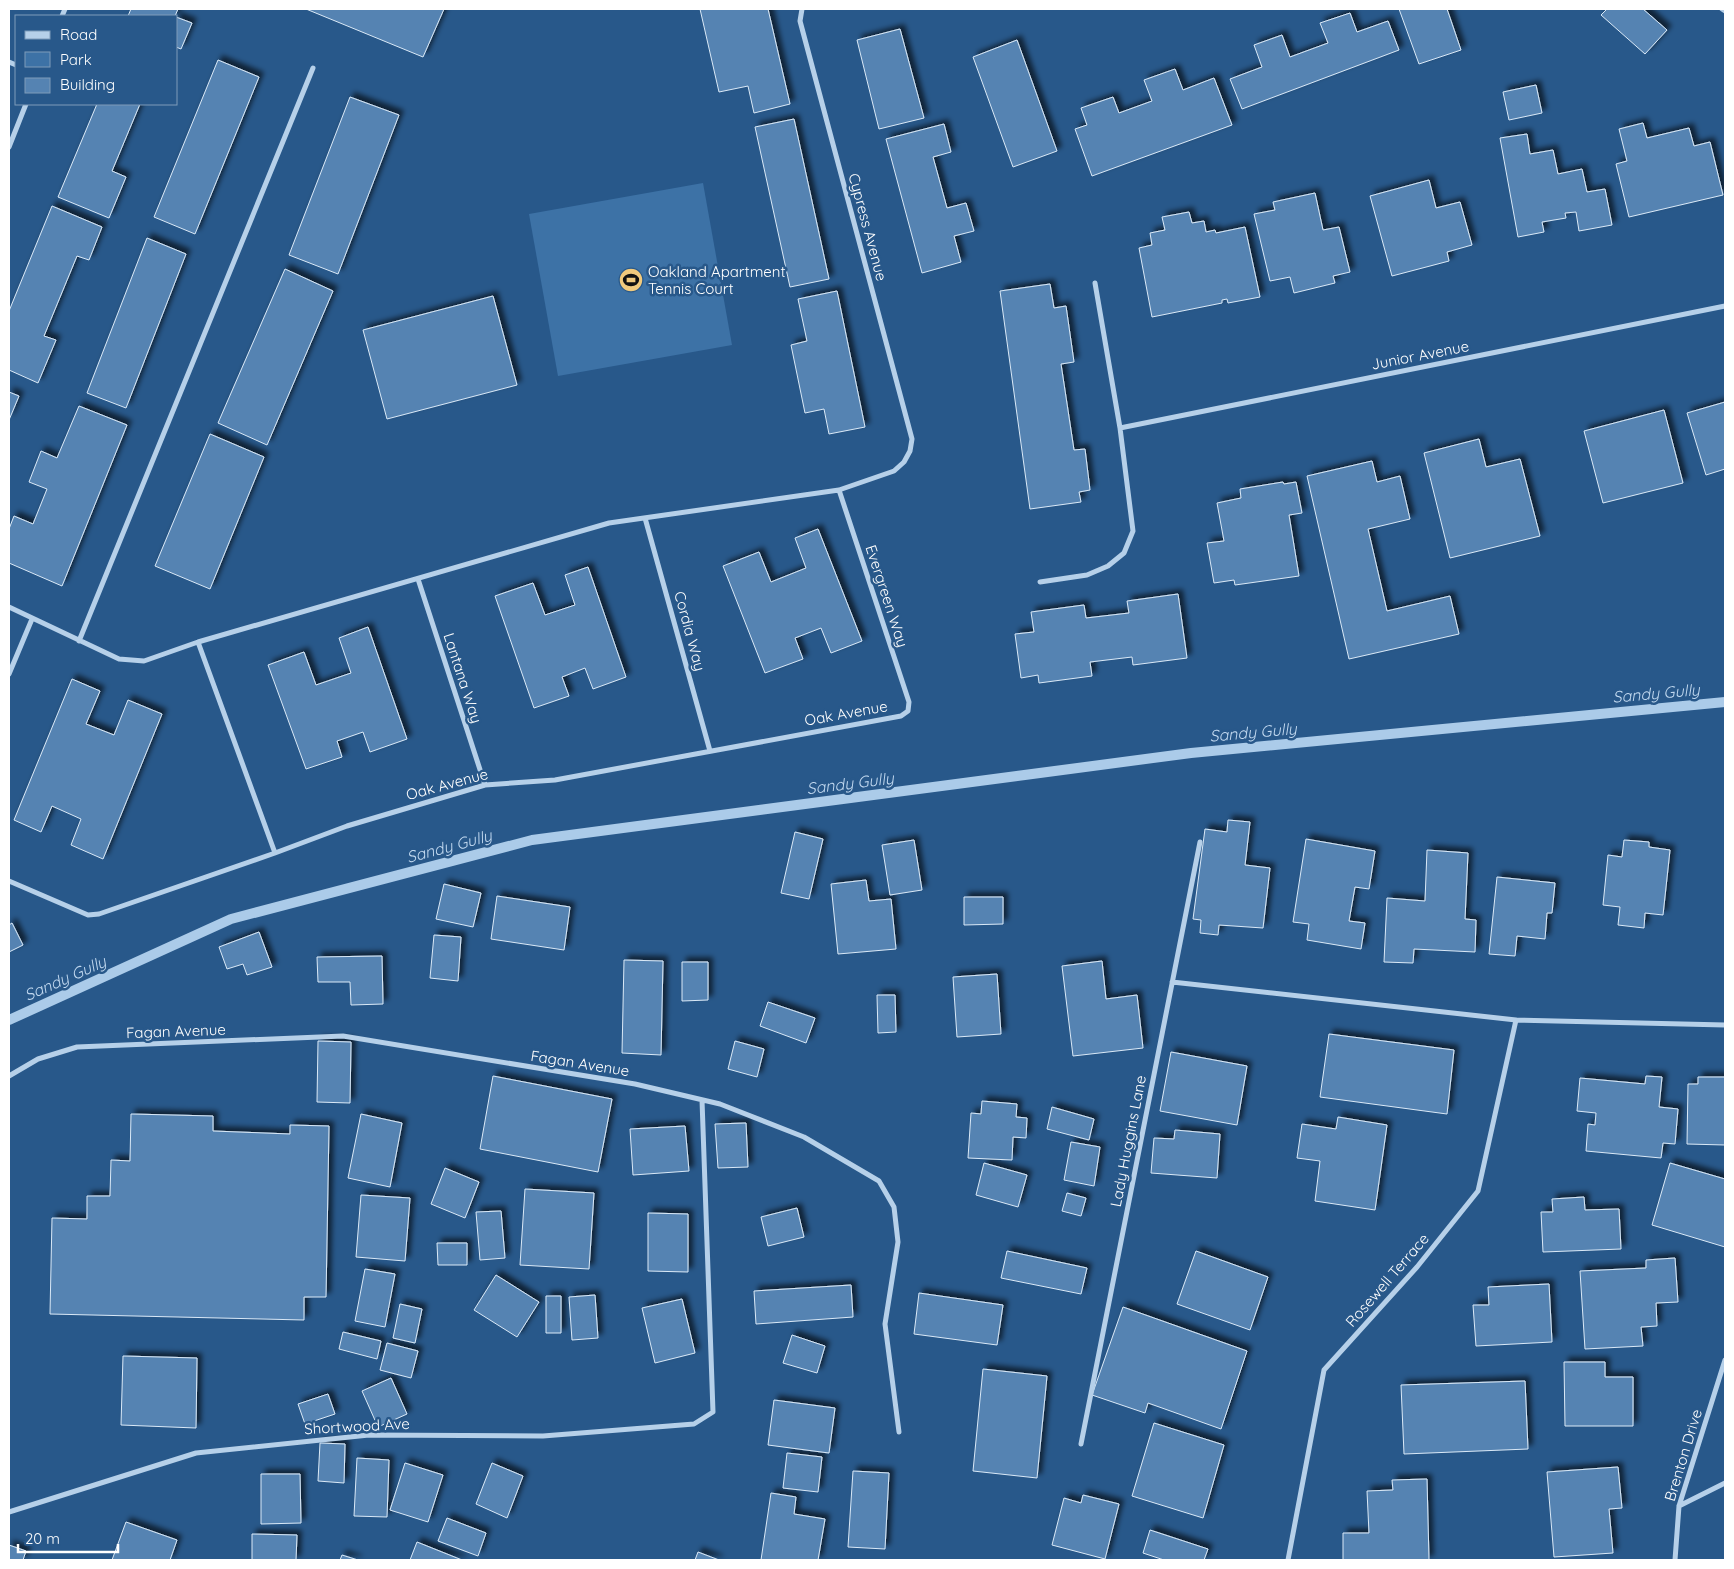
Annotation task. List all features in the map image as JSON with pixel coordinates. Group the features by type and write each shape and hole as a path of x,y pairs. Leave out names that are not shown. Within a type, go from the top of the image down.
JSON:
{"street":[{"name":"Cypress Avenue","path":"802,9 800,21 912,439 910,451 904,462 894,471 840,490"},
{"path":"79,641 313,68"},
{"path":"9,147 26,105"},
{"path":"1040,582 1087,575 1108,566 1124,553 1133,531 1120,428 1095,283"},
{"name":"Junior Avenue","path":"1120,428 1725,306"},
{"path":"9,608 119,659 144,661 198,642 609,523 840,490"},
{"name":"Evergreen Way","path":"840,490 909,702 908,711"},
{"name":"Cordia Way","path":"645,518 710,751"},
{"name":"Lantana Way","path":"418,579 485,785"},
{"path":"9,674 32,619"},
{"path":"198,642 275,853"},
{"name":"Oak Avenue","path":"9,881 88,915 100,914 347,826 485,785 555,780 901,716 908,711"},
{"name":"Lady Huggins Lane","path":"1081,1444 1200,842"},
{"path":"1172,982 1516,1020 1725,1025"},
{"name":"Rosewell Terrace","path":"1288,1560 1324,1370 1417,1267 1478,1192 1516,1020"},
{"name":"Fagan Avenue","path":"9,1076 38,1060 77,1047 344,1036 635,1084 720,1104 804,1137 879,1181 894,1207 898,1242 885,1324 899,1432"},
{"name":"Shortwood Ave","path":"9,1512 196,1453 369,1435 543,1436 694,1424 713,1412 702,1100"},
{"name":"Brenton Drive","path":"1675,1560 1679,1506 1725,1360"},
{"path":"1679,1506 1725,1483"}],"green space":[{"name":"Oakland Apartment Tennis Court","path":"703,183 732,345 558,376 529,214"}],"building":[{"path":"131,9 178,9 175,15 128,15"},
{"path":"306,9 444,9 423,57"},
{"path":"700,9 768,9 790,104 754,113 748,86 719,92"},
{"path":"1399,9 1447,9 1461,50 1419,64"},
{"path":"1607,9 1643,9 1667,30 1645,54 1601,15"},
{"path":"1350,13 1357,32 1388,21 1399,50 1242,109 1230,79 1262,67 1254,45 1282,35 1290,57 1328,43 1320,23"},
{"path":"178,18 192,23 181,49 178,48"},
{"path":"900,29 924,118 879,129 857,40"},
{"path":"1017,40 1057,151 1013,167 973,57"},
{"path":"218,60 259,77 195,234 154,217"},
{"path":"1175,69 1183,90 1214,78 1232,125 1092,176 1075,129 1087,125 1081,108 1113,97 1119,113 1152,101 1144,80"},
{"path":"1536,85 1542,113 1509,120 1503,92"},
{"path":"350,97 399,115 338,274 289,255"},
{"path":"97,105 140,105 112,171 126,177 109,218 58,197"},
{"path":"794,119 829,279 790,287 755,127"},
{"path":"1643,123 1647,138 1689,128 1694,146 1710,142 1723,195 1629,217 1616,164 1627,161 1619,129"},
{"path":"944,124 951,152 933,157 947,208 966,203 974,231 954,236 961,262 922,273 886,139"},
{"path":"1527,134 1530,154 1553,150 1558,174 1582,169 1587,192 1605,189 1612,225 1579,231 1576,212 1565,213 1566,218 1542,222 1544,232 1518,237 1500,138"},
{"path":"1429,180 1436,208 1460,202 1472,245 1447,252 1449,261 1392,276 1370,196"},
{"path":"1315,193 1323,230 1339,227 1350,272 1333,276 1335,283 1294,293 1290,277 1270,281 1254,214 1275,210 1273,202"},
{"path":"52,206 102,227 89,260 77,256 44,336 56,340 38,383 9,370 9,311"},
{"path":"1189,212 1192,223 1204,221 1206,232 1215,230 1216,233 1245,227 1260,297 1228,303 1227,299 1222,300 1222,303 1152,317 1139,248 1152,245 1150,233 1165,230 1162,217"},
{"path":"147,238 186,254 126,408 87,393"},
{"path":"285,269 333,291 267,445 218,423"},
{"path":"1050,284 1054,308 1066,306 1074,362 1061,364 1074,450 1085,449 1090,490 1079,492 1081,502 1030,509 1000,291"},
{"path":"837,291 865,427 829,434 824,409 805,413 791,345 807,341 798,299"},
{"path":"493,296 517,385 387,419 363,330"},
{"path":"9,392 19,396 9,420"},
{"path":"1725,402 1725,469 1706,475 1687,413"},
{"path":"79,406 127,425 62,586 9,563 9,529 14,516 33,524 47,489 29,482 41,451 57,458"},
{"path":"1664,410 1683,483 1603,503 1584,431"},
{"path":"210,434 264,457 210,589 155,566"},
{"path":"1479,439 1486,467 1520,459 1540,536 1450,558 1424,453"},
{"path":"1372,461 1377,482 1400,476 1410,519 1368,529 1387,611 1450,596 1459,634 1349,659 1307,476"},
{"path":"1283,482 1284,484 1296,482 1302,513 1289,515 1299,576 1235,585 1234,580 1214,583 1207,543 1224,541 1217,503 1241,498 1240,489"},
{"path":"818,529 862,641 831,653 821,628 795,638 803,659 765,673 723,566 759,552 771,582 806,568 795,538"},
{"path":"588,567 626,677 593,689 585,668 562,677 569,696 534,708 495,596 533,583 545,615 575,605 565,575"},
{"path":"1178,594 1187,658 1133,665 1132,657 1090,662 1092,676 1039,683 1038,675 1021,678 1015,634 1034,632 1031,612 1084,605 1086,618 1129,613 1127,601"},
{"path":"368,627 407,739 370,752 363,732 337,741 342,757 306,769 268,665 304,652 316,685 351,673 339,638"},
{"path":"72,679 100,691 86,724 114,735 128,700 162,714 103,859 71,845 81,819 52,806 41,832 14,820"},
{"path":"1228,820 1250,822 1245,865 1270,868 1263,928 1219,925 1218,935 1200,933 1201,920 1193,919 1205,829 1227,832"},
{"path":"795,832 823,839 809,899 781,893"},
{"path":"1306,839 1375,851 1369,889 1355,887 1349,921 1365,923 1361,949 1307,940 1309,924 1293,922"},
{"path":"914,840 922,890 890,895 882,845"},
{"path":"1624,840 1649,842 1649,847 1670,850 1663,915 1645,913 1644,928 1618,925 1620,907 1603,905 1608,855 1622,857"},
{"path":"1427,850 1468,853 1465,919 1476,920 1475,952 1414,949 1413,963 1384,962 1387,898 1425,901"},
{"path":"1497,877 1555,883 1552,913 1547,913 1545,939 1517,936 1515,956 1489,954"},
{"path":"866,880 869,901 891,899 896,949 838,954 831,884"},
{"path":"444,884 481,893 473,927 436,919"},
{"path":"497,896 570,907 564,950 491,939"},
{"path":"964,897 1003,897 1003,924 964,925"},
{"path":"12,923 23,945 9,952 9,925"},
{"path":"259,932 272,967 247,975 243,964 227,969 219,947"},
{"path":"434,935 461,937 458,981 430,978"},
{"path":"382,956 383,1004 351,1005 350,982 318,982 317,957"},
{"path":"624,960 663,961 661,1055 622,1053"},
{"path":"1102,961 1106,999 1137,995 1143,1048 1073,1056 1062,966"},
{"path":"682,962 708,962 708,1000 682,1001"},
{"path":"997,974 1001,1034 957,1037 953,977"},
{"path":"877,995 895,995 896,1032 878,1033"},
{"path":"768,1002 815,1018 806,1043 760,1026"},
{"path":"1329,1034 1454,1050 1447,1114 1320,1097"},
{"path":"318,1041 351,1042 350,1103 317,1102"},
{"path":"735,1041 764,1049 757,1077 728,1069"},
{"path":"1171,1052 1247,1066 1237,1125 1160,1111"},
{"path":"493,1076 612,1099 598,1172 480,1149"},
{"path":"1646,1076 1662,1077 1659,1107 1678,1109 1675,1144 1663,1143 1661,1158 1586,1151 1588,1124 1595,1125 1596,1113 1577,1111 1580,1078 1645,1084"},
{"path":"1698,1077 1725,1077 1725,1145 1687,1144 1688,1084 1698,1084"},
{"path":"982,1101 1017,1104 1016,1117 1027,1118 1026,1138 1013,1137 1012,1160 968,1158 971,1113 981,1114"},
{"path":"1052,1107 1094,1119 1089,1140 1047,1129"},
{"path":"131,1114 213,1116 213,1131 290,1134 290,1125 329,1126 326,1297 304,1297 304,1320 50,1314 52,1218 87,1219 87,1196 110,1196 111,1160 130,1161"},
{"path":"361,1114 402,1123 390,1187 348,1178"},
{"path":"1338,1117 1387,1125 1375,1210 1315,1201 1320,1161 1297,1158 1302,1124 1336,1129"},
{"path":"746,1123 748,1167 718,1168 715,1124"},
{"path":"685,1126 689,1171 633,1175 630,1129"},
{"path":"1175,1130 1220,1134 1217,1178 1151,1173 1154,1138 1174,1139"},
{"path":"1071,1142 1100,1147 1094,1186 1064,1180"},
{"path":"984,1163 1027,1175 1018,1207 976,1195"},
{"path":"1670,1163 1725,1179 1725,1247 1652,1225"},
{"path":"445,1168 479,1182 465,1218 431,1204"},
{"path":"525,1189 594,1193 589,1269 520,1265"},
{"path":"1067,1193 1086,1198 1081,1216 1062,1211"},
{"path":"361,1195 410,1198 405,1261 356,1257"},
{"path":"1584,1197 1585,1210 1619,1209 1621,1249 1543,1252 1541,1212 1553,1212 1552,1199"},
{"path":"797,1208 804,1237 768,1246 761,1217"},
{"path":"501,1211 505,1258 480,1260 476,1212"},
{"path":"648,1213 688,1214 688,1272 648,1271"},
{"path":"437,1243 467,1243 467,1265 438,1265"},
{"path":"1007,1251 1087,1268 1081,1294 1001,1278"},
{"path":"1196,1251 1268,1277 1250,1330 1177,1304"},
{"path":"1675,1258 1678,1302 1656,1303 1657,1326 1641,1327 1643,1346 1585,1349 1580,1271 1646,1268 1646,1260"},
{"path":"365,1269 395,1274 385,1327 355,1321"},
{"path":"496,1275 539,1302 517,1337 474,1310"},
{"path":"1549,1284 1552,1342 1476,1346 1473,1305 1489,1305 1488,1287"},
{"path":"851,1285 853,1317 756,1324 754,1291"},
{"path":"919,1293 1003,1305 997,1345 914,1334"},
{"path":"595,1295 598,1338 572,1340 569,1297"},
{"path":"546,1296 561,1296 561,1333 546,1333"},
{"path":"682,1299 695,1353 655,1363 642,1308"},
{"path":"400,1304 422,1309 415,1343 393,1338"},
{"path":"1123,1307 1247,1351 1221,1429 1148,1403 1145,1413 1092,1395"},
{"path":"343,1332 381,1341 377,1359 339,1349"},
{"path":"792,1335 825,1346 817,1373 783,1363"},
{"path":"387,1343 418,1351 411,1378 380,1370"},
{"path":"123,1356 197,1358 196,1428 121,1425"},
{"path":"1564,1362 1605,1362 1605,1377 1633,1377 1633,1426 1565,1426"},
{"path":"983,1369 1047,1376 1037,1478 973,1471"},
{"path":"391,1378 407,1414 378,1427 362,1391"},
{"path":"1525,1381 1528,1449 1404,1454 1401,1385"},
{"path":"328,1394 335,1414 305,1424 298,1404"},
{"path":"774,1400 835,1408 829,1453 768,1445"},
{"path":"1154,1423 1224,1445 1203,1518 1132,1496"},
{"path":"320,1443 345,1444 344,1483 318,1481"},
{"path":"787,1453 822,1457 818,1492 783,1488"},
{"path":"357,1458 389,1460 387,1517 354,1516"},
{"path":"405,1463 443,1475 428,1522 390,1510"},
{"path":"492,1463 523,1476 507,1518 476,1504"},
{"path":"1618,1467 1622,1508 1609,1509 1613,1553 1554,1557 1547,1472"},
{"path":"853,1471 889,1473 885,1549 848,1547"},
{"path":"261,1474 300,1474 301,1523 261,1524"},
{"path":"1427,1479 1429,1560 1343,1560 1343,1533 1369,1533 1367,1491 1393,1490 1392,1480"},
{"path":"771,1493 796,1497 794,1514 825,1519 818,1560 761,1560"},
{"path":"1083,1495 1119,1504 1105,1559 1052,1545 1064,1498 1081,1503"},
{"path":"447,1518 486,1533 478,1556 438,1541"},
{"path":"126,1522 177,1540 170,1560 112,1560"},
{"path":"1150,1530 1208,1549 1204,1560 1164,1560 1143,1553"},
{"path":"252,1534 297,1535 296,1560 252,1560"},
{"path":"417,1542 462,1560 410,1560"},
{"path":"9,1545 26,1551 23,1560 9,1560"},
{"path":"698,1552 719,1560 695,1560"},
{"path":"342,1555 358,1560 340,1560"}],"waterway":[{"name":"Sandy Gully","path":"9,1020 231,919 532,840 1191,753 1725,702"}],"place":[{"name":"Oakland Apartment Tennis Court","path":"631,280"}]}
